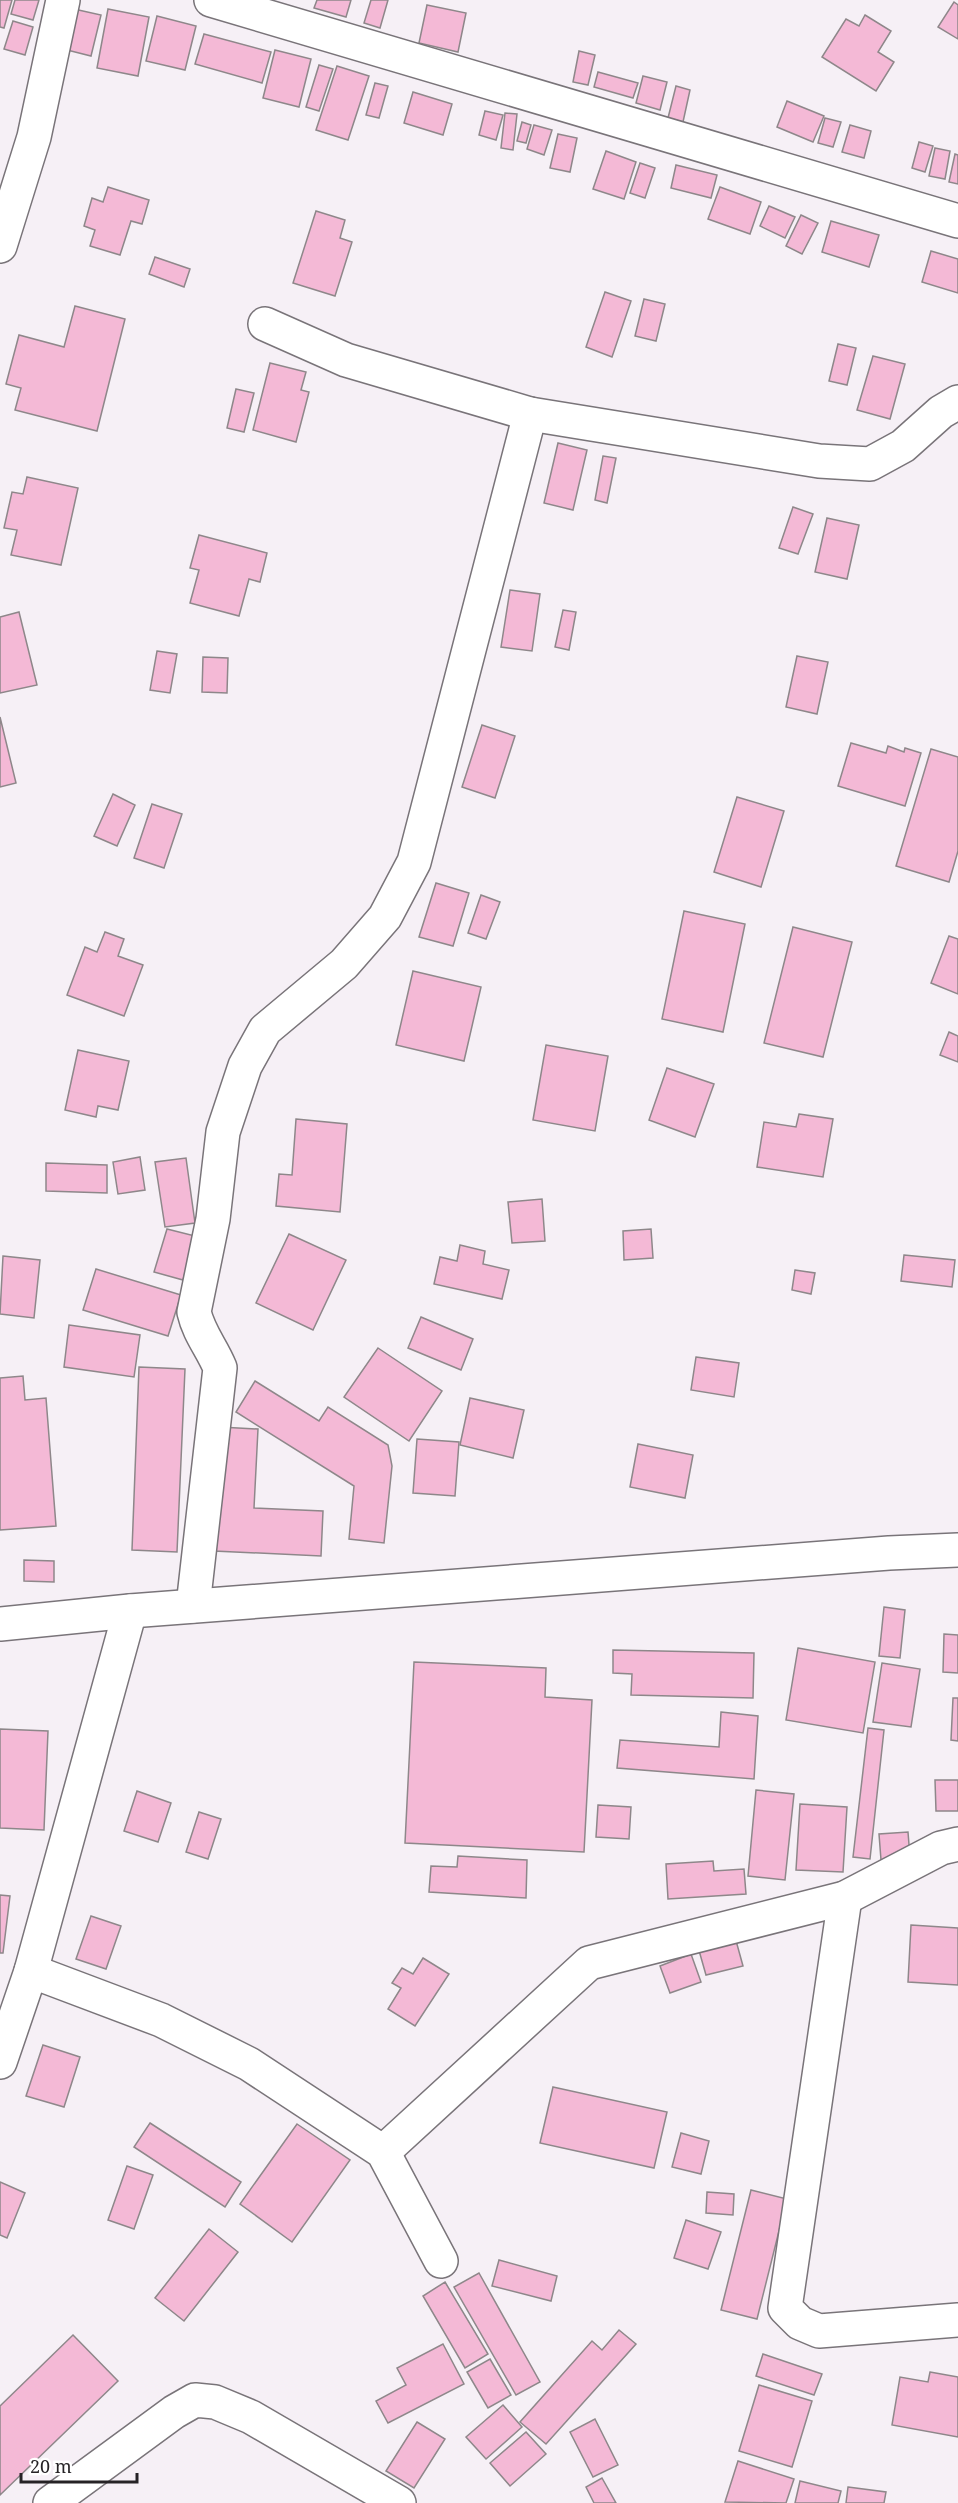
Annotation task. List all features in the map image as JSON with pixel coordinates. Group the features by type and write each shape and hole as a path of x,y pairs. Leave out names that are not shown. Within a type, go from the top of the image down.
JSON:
{"street":[{"path":"1,240 34,137 63,0"},
{"path":"211,0 958,221"},
{"path":"265,324 346,360 530,414 819,461 870,464 903,446 941,411 958,402"},
{"path":"193,1606 220,1368 213,1349 197,1326 194,1312 213,1219 223,1132 244,1066 266,1030 345,964 385,917 414,862 530,414"},
{"path":"0,1624 193,1606 889,1553 958,1550"},
{"path":"0,2062 31,1971 130,1611"},
{"path":"383,2152 589,1963 845,1898 941,1848 958,1844"},
{"path":"845,1898 785,2308 800,2323 819,2331 958,2320"},
{"path":"31,1971 162,2020 249,2064 383,2152 441,2261"},
{"path":"50,2503 174,2412 195,2400 215,2402 251,2417 399,2503"}],"building":[{"path":"0,0 12,0 4,28 0,27"},
{"path":"15,0 39,0 33,20 11,14"},
{"path":"317,0 351,0 346,17 314,8"},
{"path":"371,0 388,0 380,28 364,23"},
{"path":"954,2 958,5 958,39 938,27"},
{"path":"427,5 466,13 458,52 419,43"},
{"path":"74,9 101,15 91,56 63,49"},
{"path":"108,9 149,17 138,76 97,68"},
{"path":"865,15 891,31 878,52 894,62 876,91 822,57 846,19 859,26"},
{"path":"157,16 196,26 185,70 146,61"},
{"path":"13,21 33,27 25,55 4,49"},
{"path":"204,34 271,52 262,83 195,64"},
{"path":"275,50 311,59 299,107 263,98"},
{"path":"579,51 595,55 588,85 573,82"},
{"path":"319,65 333,69 319,111 306,107"},
{"path":"337,66 369,76 348,140 316,130"},
{"path":"598,72 638,83 633,98 594,87"},
{"path":"643,76 667,82 660,110 636,103"},
{"path":"375,83 388,86 379,118 366,115"},
{"path":"676,86 690,90 683,122 668,118"},
{"path":"413,92 452,104 443,135 404,123"},
{"path":"787,101 824,116 813,142 777,127"},
{"path":"485,111 503,115 496,140 479,135"},
{"path":"505,113 517,114 513,150 501,148"},
{"path":"825,118 841,122 833,147 818,143"},
{"path":"522,122 531,125 526,143 517,141"},
{"path":"534,125 552,130 544,155 527,149"},
{"path":"850,125 871,131 864,158 842,152"},
{"path":"558,134 577,138 570,172 550,168"},
{"path":"919,142 933,146 925,172 912,168"},
{"path":"935,148 950,151 945,179 929,176"},
{"path":"606,151 636,162 624,199 593,189"},
{"path":"955,154 958,155 958,184 949,182"},
{"path":"640,163 655,168 645,198 630,193"},
{"path":"676,165 717,175 711,198 671,188"},
{"path":"108,187 149,200 142,224 131,221 120,255 90,246 95,230 84,226 92,198 103,202"},
{"path":"720,187 761,202 750,234 708,219"},
{"path":"769,206 795,217 785,238 760,226"},
{"path":"316,211 345,220 340,238 352,242 335,296 293,283"},
{"path":"801,215 818,223 802,254 786,246"},
{"path":"831,221 879,235 869,267 822,252"},
{"path":"931,251 958,259 958,293 922,282"},
{"path":"155,257 190,269 184,287 149,274"},
{"path":"605,292 631,301 612,357 586,347"},
{"path":"644,299 665,304 656,341 635,336"},
{"path":"75,306 125,319 97,431 15,410 21,388 6,384 19,335 64,347"},
{"path":"838,344 856,348 847,385 829,381"},
{"path":"873,356 905,364 890,419 857,410"},
{"path":"270,363 306,372 301,390 309,392 296,442 253,430"},
{"path":"236,389 254,393 244,432 227,428"},
{"path":"558,443 587,450 573,510 544,503"},
{"path":"603,456 616,458 607,503 595,500"},
{"path":"27,477 78,488 61,565 11,555 17,530 4,528 12,492 23,494"},
{"path":"793,507 813,514 798,554 779,548"},
{"path":"827,518 859,525 847,579 815,572"},
{"path":"199,535 267,553 260,582 249,579 239,616 190,603 199,570 190,568"},
{"path":"510,590 540,594 532,651 501,647"},
{"path":"563,610 576,612 569,650 555,647"},
{"path":"19,612 37,685 0,693 0,617"},
{"path":"157,651 177,654 170,693 150,690"},
{"path":"797,656 828,662 817,714 786,707"},
{"path":"203,657 228,658 227,693 202,692"},
{"path":"0,717 16,783 0,787"},
{"path":"482,725 515,736 495,798 462,787"},
{"path":"851,743 886,753 888,746 904,752 905,748 921,753 905,806 838,786"},
{"path":"931,749 958,757 958,851 949,882 896,866"},
{"path":"113,794 135,805 117,846 94,836"},
{"path":"737,797 784,811 761,887 714,872"},
{"path":"152,804 182,814 164,868 134,858"},
{"path":"436,883 469,893 453,946 419,937"},
{"path":"481,895 500,902 486,939 468,933"},
{"path":"684,911 745,924 723,1032 662,1019"},
{"path":"793,927 852,942 823,1057 764,1043"},
{"path":"105,932 124,939 118,956 143,965 124,1016 67,995 85,947 97,952"},
{"path":"949,936 958,939 958,994 931,983"},
{"path":"413,971 481,987 464,1061 396,1045"},
{"path":"949,1032 958,1036 958,1062 940,1055"},
{"path":"546,1045 608,1056 595,1131 533,1120"},
{"path":"78,1050 129,1061 118,1110 98,1106 96,1117 65,1110"},
{"path":"667,1068 714,1084 695,1137 649,1120"},
{"path":"799,1114 833,1119 823,1177 757,1167 764,1122 796,1127"},
{"path":"296,1119 347,1124 340,1212 276,1206 279,1174 292,1175"},
{"path":"140,1157 145,1190 118,1194 113,1162"},
{"path":"186,1158 195,1223 165,1227 155,1162"},
{"path":"46,1163 107,1165 107,1193 46,1191"},
{"path":"542,1199 545,1241 512,1243 508,1202"},
{"path":"167,1229 195,1236 183,1280 154,1272"},
{"path":"651,1229 653,1258 624,1260 623,1231"},
{"path":"289,1234 346,1260 313,1330 256,1303"},
{"path":"460,1245 485,1251 483,1264 509,1270 502,1299 434,1284 440,1257 457,1261"},
{"path":"904,1255 955,1260 952,1287 901,1281"},
{"path":"3,1256 40,1260 34,1318 0,1314"},
{"path":"96,1269 181,1295 168,1336 83,1310"},
{"path":"795,1270 815,1273 811,1294 792,1290"},
{"path":"421,1317 473,1339 461,1370 408,1348"},
{"path":"69,1325 140,1335 134,1377 64,1367"},
{"path":"378,1348 442,1391 409,1441 344,1397"},
{"path":"696,1357 739,1363 734,1397 691,1390"},
{"path":"139,1367 185,1369 177,1552 132,1550"},
{"path":"23,1376 25,1400 46,1398 56,1526 0,1530 0,1378"},
{"path":"255,1381 319,1421 328,1407 388,1445 392,1466 384,1543 349,1539 354,1486 236,1412"},
{"path":"470,1398 524,1410 513,1458 460,1445"},
{"path":"220,1427 258,1429 254,1508 323,1511 321,1556 214,1551"},
{"path":"417,1439 459,1442 455,1496 413,1493"},
{"path":"638,1444 693,1455 685,1498 630,1487"},
{"path":"24,1560 54,1561 54,1582 24,1581"},
{"path":"884,1607 905,1610 900,1658 879,1656"},
{"path":"944,1634 958,1635 958,1673 943,1672"},
{"path":"798,1648 875,1662 863,1733 786,1720"},
{"path":"613,1650 754,1653 753,1698 631,1695 632,1674 613,1673"},
{"path":"414,1662 546,1668 545,1697 592,1700 584,1852 405,1843"},
{"path":"882,1663 920,1669 911,1727 873,1722"},
{"path":"953,1698 958,1698 958,1741 951,1740"},
{"path":"721,1712 758,1716 754,1779 617,1768 620,1740 719,1747"},
{"path":"868,1728 884,1730 870,1859 853,1857"},
{"path":"0,1729 48,1731 44,1830 0,1828"},
{"path":"935,1780 958,1780 958,1811 936,1811"},
{"path":"756,1790 794,1794 785,1880 748,1876"},
{"path":"137,1791 171,1803 158,1842 124,1831"},
{"path":"800,1804 847,1807 843,1872 796,1870"},
{"path":"598,1805 631,1807 629,1839 596,1837"},
{"path":"199,1812 221,1819 208,1859 186,1852"},
{"path":"908,1832 910,1857 881,1860 879,1834"},
{"path":"458,1856 527,1860 526,1898 429,1892 431,1866 457,1867"},
{"path":"713,1861 714,1871 744,1869 746,1894 668,1899 666,1864"},
{"path":"0,1895 10,1896 3,1953 0,1953"},
{"path":"91,1916 121,1926 106,1969 76,1959"},
{"path":"911,1925 958,1928 958,1985 908,1982"},
{"path":"735,1937 743,1966 706,1975 698,1947"},
{"path":"691,1954 701,1982 670,1993 660,1966"},
{"path":"423,1958 449,1974 415,2026 388,2009 401,1988 392,1983 402,1968 413,1974"},
{"path":"43,2045 80,2057 64,2107 26,2096"},
{"path":"553,2087 667,2112 654,2168 540,2143"},
{"path":"150,2123 241,2182 225,2207 134,2147"},
{"path":"297,2124 350,2160 292,2242 240,2204"},
{"path":"681,2133 709,2141 701,2174 672,2167"},
{"path":"127,2166 153,2175 134,2229 108,2220"},
{"path":"0,2182 25,2193 7,2238 0,2235"},
{"path":"751,2190 787,2199 757,2319 721,2310"},
{"path":"707,2192 734,2194 733,2215 706,2213"},
{"path":"686,2220 721,2232 708,2269 674,2258"},
{"path":"209,2229 238,2252 184,2321 155,2298"},
{"path":"499,2260 557,2276 551,2301 492,2286"},
{"path":"479,2273 540,2382 516,2395 454,2287"},
{"path":"445,2282 488,2354 465,2368 423,2296"},
{"path":"619,2330 636,2344 546,2444 520,2422 592,2341 602,2350"},
{"path":"73,2335 118,2381 0,2495 0,2406"},
{"path":"443,2344 464,2384 388,2423 376,2401 406,2385 397,2368"},
{"path":"763,2354 822,2374 814,2395 756,2376"},
{"path":"490,2359 511,2395 488,2408 467,2372"},
{"path":"930,2372 958,2377 958,2437 892,2425 900,2377 928,2382"},
{"path":"759,2385 812,2401 792,2467 739,2451"},
{"path":"503,2405 522,2427 486,2459 466,2437"},
{"path":"595,2419 618,2465 593,2477 570,2432"},
{"path":"417,2422 445,2439 414,2488 386,2471"},
{"path":"526,2432 546,2454 510,2486 490,2463"},
{"path":"738,2461 794,2479 786,2503 725,2502"},
{"path":"602,2478 616,2503 594,2503 586,2487"},
{"path":"800,2481 841,2491 838,2503 795,2503"},
{"path":"848,2487 886,2492 884,2503 846,2503"}]}
